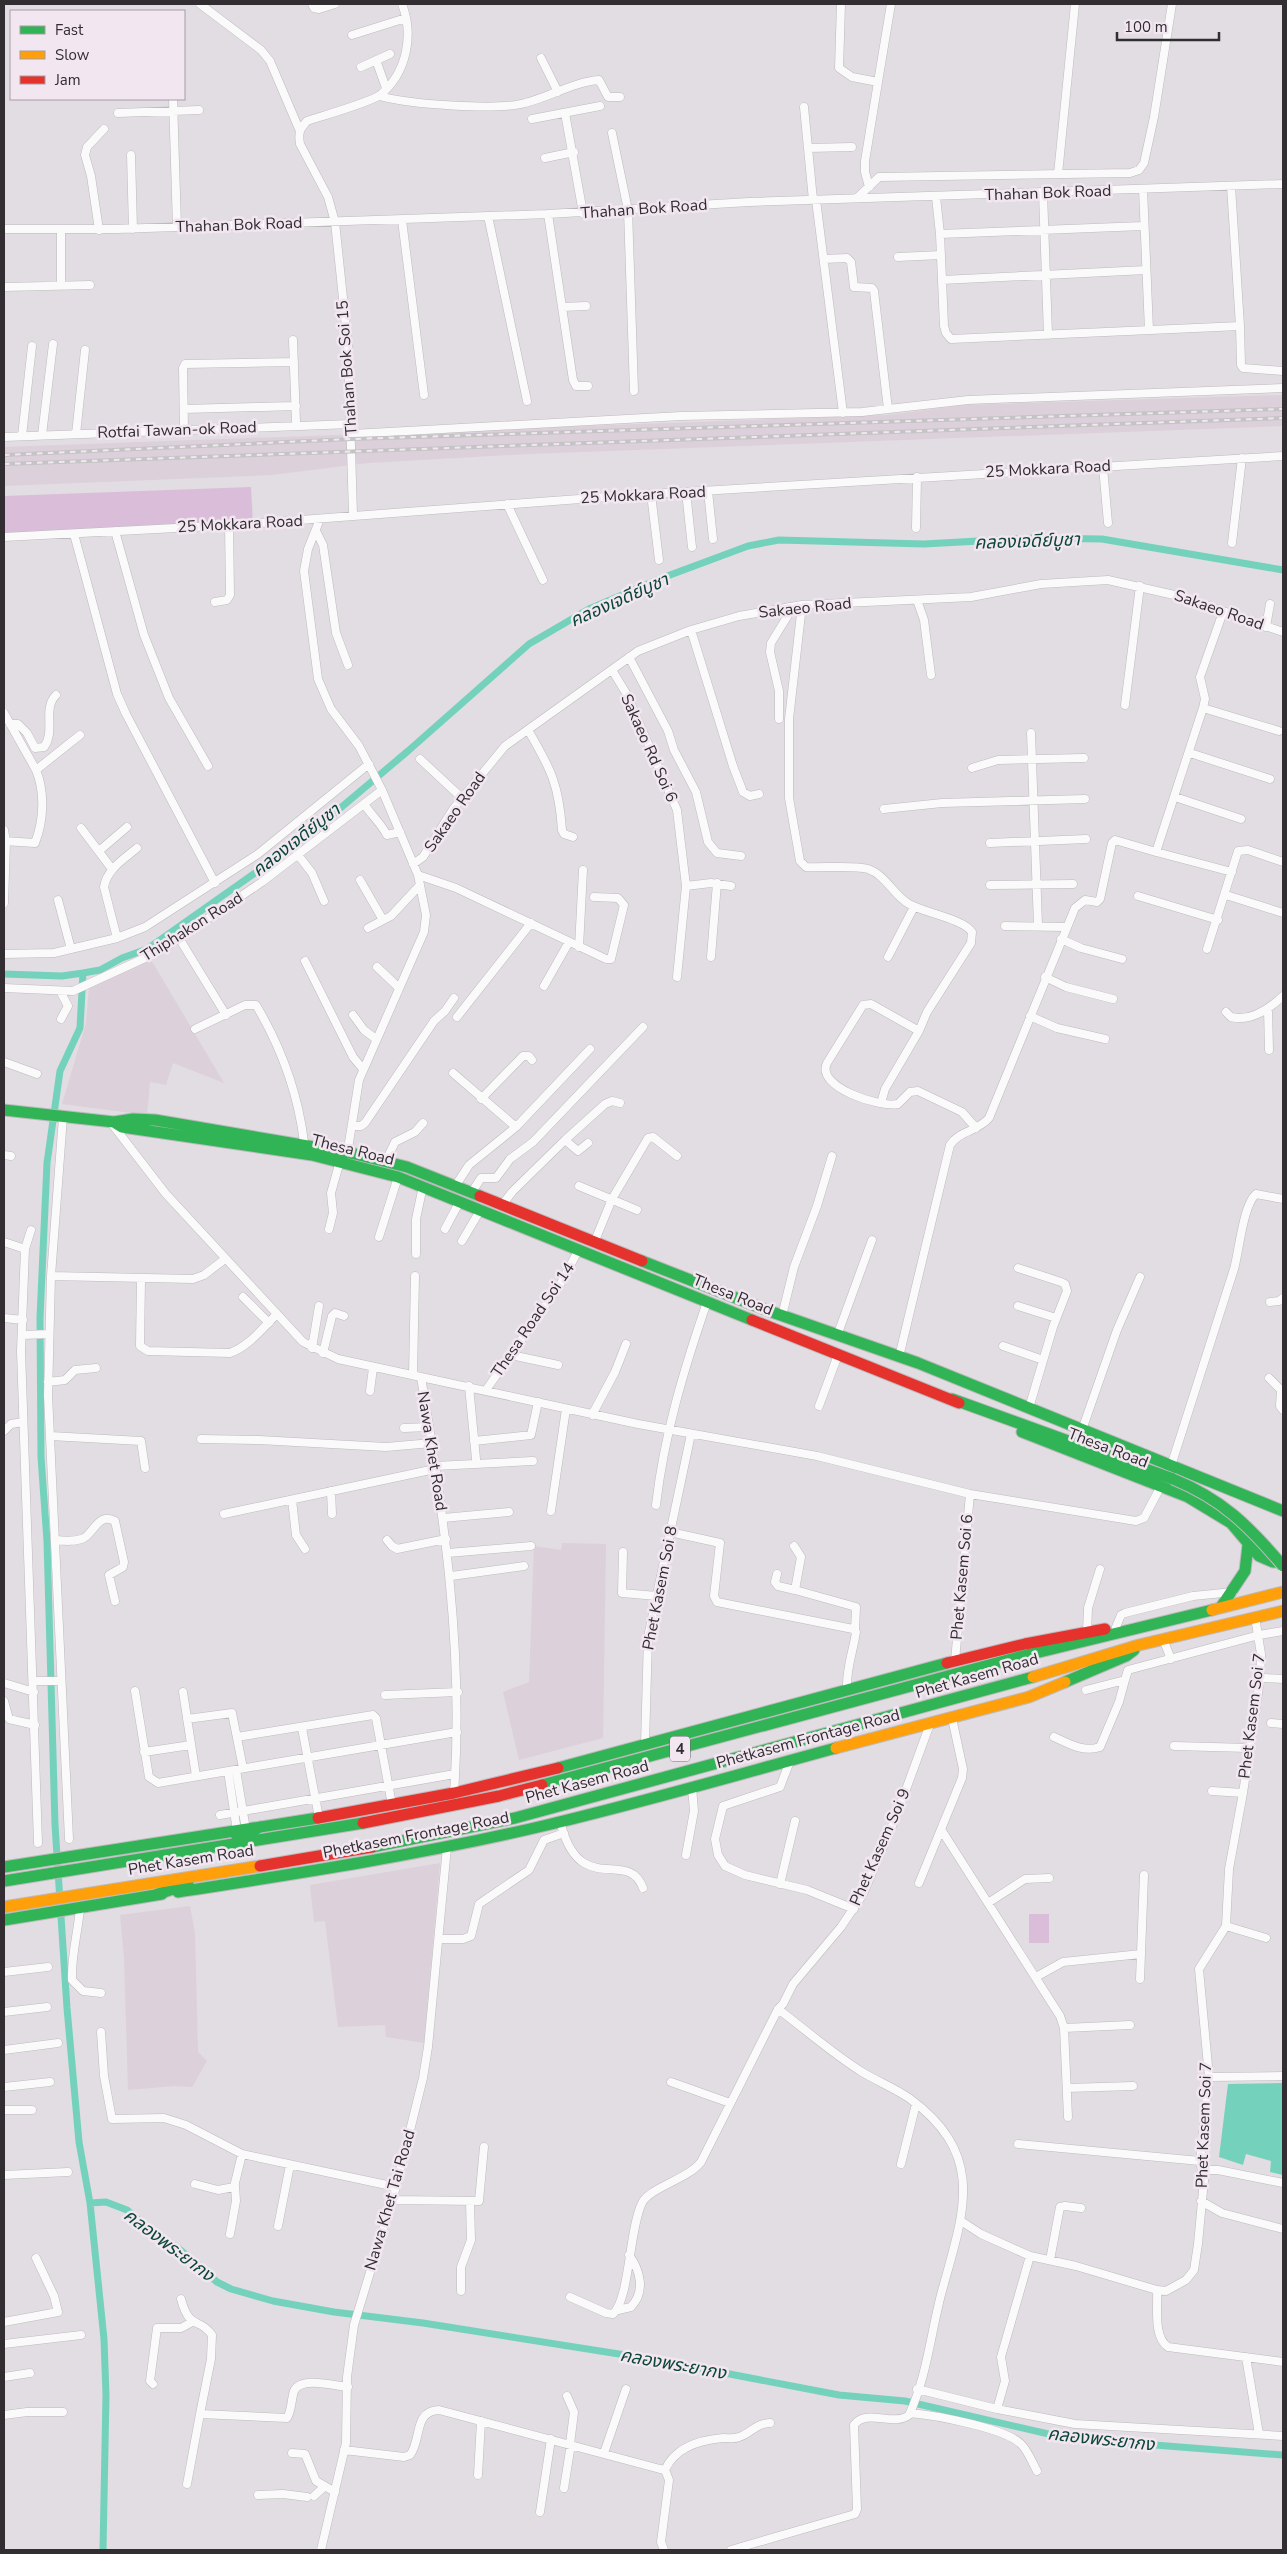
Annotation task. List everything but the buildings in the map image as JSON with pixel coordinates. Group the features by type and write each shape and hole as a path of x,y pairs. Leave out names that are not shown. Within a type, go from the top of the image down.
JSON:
{"main road":[{"name":"Thesa Road","path":"4,1110 112,1122 122,1127 268,1148 345,1158 386,1161 456,1185 594,1243 782,1316 899,1357 1278,1509"},
{"name":"Thesa Road","path":"112,1122 124,1118 304,1142 423,1186 814,1346 952,1399 994,1422 1161,1486 1212,1510 1231,1524 1256,1556 1265,1561 1283,1562"},
{"path":"765,1326 770,1311"},
{"path":"814,1346 820,1330"},
{"path":"952,1399 1173,1479 1208,1494 1226,1505 1245,1521 1283,1566"},
{"path":"1278,1509 1283,1518"},
{"path":"1221,1607 1246,1572 1248,1545"},
{"name":"Phet Kasem Road","path":"4,1881 394,1818 589,1773 1015,1658 1283,1592"},
{"name":"Phet Kasem Road","path":"4,1907 335,1854 515,1818 991,1690 1139,1645 1283,1612"},
{"name":"4","path":"4,1867 319,1818 454,1793 1025,1644 1116,1627 1141,1627"},
{"name":"Phetkasem Frontage Road","path":"4,1920 340,1867 562,1827 692,1787 1030,1697 1126,1656 1139,1645"},
{"path":"589,1773 622,1772 666,1759 674,1764 671,1777"},
{"path":"220,1846 260,1827"},
{"path":"155,1896 215,1872"}],"street":[{"name":"Thahan Bok Soi 15","path":"200,4 262,50 270,62 300,129 300,144 328,197 334,222 348,346 353,515"},
{"path":"312,4 314,8 319,9 335,4"},
{"path":"300,129 307,121 379,96 397,75 405,58 409,38 402,4"},
{"path":"841,4 839,68 852,78 878,82"},
{"path":"869,187 865,172 865,161 891,4"},
{"path":"1058,174 1075,4"},
{"path":"856,198 880,177 1058,174 1130,172 1140,170 1144,163 1154,117 1172,4"},
{"path":"352,35 406,18"},
{"path":"361,67 390,54"},
{"path":"541,58 558,92"},
{"path":"376,60 386,88"},
{"path":"379,96 393,100 508,106 524,103 599,80 608,97 620,97"},
{"path":"173,100 177,227"},
{"path":"532,119 600,106"},
{"path":"804,107 843,413"},
{"path":"118,113 200,110"},
{"path":"565,113 574,152 583,213"},
{"path":"100,230 91,176 85,155 87,146 104,129"},
{"path":"612,133 628,210 634,391"},
{"path":"808,148 852,147"},
{"path":"545,158 574,152"},
{"path":"131,155 133,229"},
{"name":"Thahan Bok Road","path":"4,229 100,230 402,220 583,213 856,198 936,197 1283,184"},
{"path":"1231,186 1241,365 1243,368 1283,371"},
{"path":"1143,189 1149,330"},
{"path":"1043,193 1048,335"},
{"path":"936,197 940,234 944,326 946,333 951,339 1240,326"},
{"path":"548,214 574,384 579,387 588,386"},
{"path":"488,216 527,401"},
{"path":"402,220 424,395"},
{"path":"940,234 1144,226"},
{"path":"61,230 61,285"},
{"path":"898,258 941,255"},
{"path":"824,259 847,258 851,262 854,287 872,288 874,291 888,409"},
{"path":"942,280 1146,270"},
{"path":"4,286 90,285"},
{"path":"562,306 586,306"},
{"path":"293,340 296,422"},
{"path":"42,435 53,344"},
{"path":"22,436 32,346"},
{"path":"76,434 85,350"},
{"path":"184,430 183,368 185,364 294,362"},
{"path":"352,434 682,416 843,413 968,400 1283,388"},
{"path":"184,409 296,406"},
{"name":"Rotfai Tawan-ok Road","path":"4,437 351,424"},
{"name":"25 Mokkara Road","path":"4,537 229,525 651,494 1283,456"},
{"path":"1232,542 1242,458"},
{"path":"1104,467 1108,523"},
{"path":"916,528 917,477"},
{"path":"708,491 713,539"},
{"path":"686,492 692,547"},
{"path":"651,494 659,560"},
{"path":"507,504 543,580"},
{"name":"Sakaeo Road","path":"320,519 308,548 304,571 318,679 331,709 371,767 381,788 418,875 426,915 424,932 363,1069 356,1092 352,1126 345,1158 331,1193 332,1213 329,1229"},
{"path":"215,602 227,600 230,595 229,525"},
{"path":"115,531 144,635 169,698 208,766"},
{"path":"316,531 323,545 336,633 348,665"},
{"path":"74,534 123,708 215,883"},
{"name":"Sakaeo Road","path":"413,864 423,857 462,798 498,753 528,730 629,657 650,645 690,630 738,616 802,605 971,597 1050,583 1108,580 1183,597 1283,632"},
{"path":"1125,704 1140,586"},
{"path":"917,600 924,620 931,675"},
{"path":"1266,627 1270,604"},
{"path":"802,605 789,719 790,798 800,861 806,867 871,870 890,884 902,900 914,907 966,926 973,936 927,1012 919,1032 885,1089 881,1103"},
{"path":"780,719 779,691 770,652 771,643 787,618 790,607"},
{"path":"1156,852 1190,753 1204,699 1200,677 1223,612"},
{"path":"690,630 743,792 750,796 759,794"},
{"path":"629,657 665,724 674,750 696,792 708,842 717,853 742,856"},
{"name":"Sakaeo Rd Soi 6","path":"612,670 626,693 674,799 681,835 686,886 677,977"},
{"path":"10,724 15,723 22,728 35,748 44,747 51,735 49,714 53,698 56,695"},
{"path":"1202,708 1279,731"},
{"path":"4,713 36,770 42,785 41,822 35,843 5,841"},
{"path":"528,730 554,778 561,806 562,830 573,837"},
{"path":"1031,732 1038,925"},
{"path":"36,770 80,735"},
{"path":"1190,753 1270,779"},
{"path":"972,768 988,761 1084,758"},
{"path":"420,759 462,798"},
{"path":"4,954 54,953 117,938 145,928 258,854 371,767"},
{"name":"Thiphakon Road","path":"4,988 76,990 158,952 262,882 364,804 381,788"},
{"path":"1175,798 1241,819"},
{"path":"884,809 942,803 1085,799"},
{"path":"364,804 370,814 380,821 387,835 400,832"},
{"path":"99,851 126,827"},
{"path":"81,828 112,870"},
{"path":"4,830 4,903"},
{"path":"990,843 1086,839"},
{"path":"899,1357 948,1149 958,1136 976,1128 989,1118 1065,927 1080,902 1085,900 1097,902 1100,899 1113,841 1121,841 1232,872"},
{"path":"117,938 104,886 105,879 112,870 137,848"},
{"path":"1207,949 1226,895 1236,855 1242,850 1283,862"},
{"path":"298,855 312,874 324,901"},
{"path":"580,946 583,870"},
{"path":"418,875 435,879 580,946 606,960 614,956 624,905 618,898 594,897"},
{"path":"360,880 383,920"},
{"path":"686,886 717,883 731,886"},
{"path":"711,956 717,883"},
{"path":"990,885 1073,884"},
{"path":"368,928 383,920 404,904 420,885"},
{"path":"1226,895 1283,913"},
{"path":"1138,896 1218,920"},
{"path":"58,900 71,949"},
{"path":"888,957 914,907"},
{"path":"457,1017 531,923"},
{"path":"1005,926 1038,925 1065,927"},
{"path":"179,938 226,1015"},
{"path":"1061,939 1081,948 1122,959"},
{"path":"544,986 570,942"},
{"path":"305,961 353,1057 363,1069"},
{"path":"377,967 398,987"},
{"path":"1045,977 1066,987 1113,999"},
{"path":"60,991 68,1006 61,1019"},
{"path":"1226,1012 1231,1017 1236,1018 1256,1015 1268,1009 1283,996"},
{"path":"352,1126 361,1126 365,1123 434,1021 445,1011 454,998"},
{"path":"919,1032 867,1003 860,1008 827,1063 824,1073 834,1084 855,1096 881,1103 895,1105 910,1092 918,1091 962,1112 976,1128"},
{"path":"195,1029 245,1005 256,1005 272,1036 291,1082 304,1142"},
{"path":"1268,1009 1269,1050"},
{"path":"353,1015 364,1030 376,1039"},
{"path":"1030,1016 1057,1028 1105,1039"},
{"path":"472,1192 481,1178 496,1178 510,1159 533,1142 643,1027"},
{"path":"456,1185 469,1165 516,1127 590,1049"},
{"path":"481,1099 523,1056 529,1056 532,1060"},
{"path":"4,1062 37,1074"},
{"path":"453,1073 481,1099 516,1127"},
{"path":"503,1204 517,1187 605,1104 612,1101 620,1103"},
{"path":"60,1117 48,1334 48,1382 56,1540 58,1681 69,1839"},
{"name":"Nawa Khet Road","path":"112,1122 166,1194 303,1342 323,1353 373,1368 417,1376 432,1443 448,1553 458,1692 454,1793"},
{"path":"386,1161 395,1142 415,1132 423,1123"},
{"path":"594,1243 612,1199 648,1138 653,1137 677,1156"},
{"path":"565,1140 578,1151 588,1143"},
{"path":"782,1316 794,1267 817,1206 832,1156"},
{"path":"379,1237 398,1177"},
{"path":"416,1254 416,1219 423,1186"},
{"path":"579,1186 637,1210"},
{"path":"1170,1466 1234,1269 1239,1241 1251,1200 1256,1194 1283,1198"},
{"path":"445,1229 460,1201"},
{"path":"462,1241 480,1209"},
{"path":"31,1230 25,1249 22,1334 23,1422 37,1681 34,1692 38,1843"},
{"path":"837,1336 872,1240"},
{"path":"4,1242 25,1249"},
{"name":"Thesa Road Soi 14","path":"486,1390 562,1283 579,1250"},
{"path":"51,1276 193,1279 204,1275 225,1259"},
{"path":"1018,1268 1065,1284 1067,1290 1056,1318 1029,1408"},
{"path":"415,1276 417,1376 469,1386 592,1415 817,1456 970,1494 1136,1521 1144,1518 1161,1486"},
{"path":"1082,1430 1117,1330 1140,1277"},
{"path":"141,1279 140,1346 148,1351 230,1353 238,1350 276,1315"},
{"path":"243,1297 269,1323"},
{"path":"1270,1302 1279,1301 1283,1298"},
{"path":"656,1505 661,1459 668,1430 707,1302"},
{"path":"312,1348 319,1306"},
{"path":"1018,1306 1056,1318"},
{"path":"323,1353 332,1314 344,1316"},
{"path":"4,1318 23,1320"},
{"path":"22,1334 48,1334"},
{"path":"592,1415 615,1372 626,1344"},
{"path":"1003,1346 1043,1360"},
{"path":"511,1355 558,1365"},
{"path":"820,1406 838,1355"},
{"path":"48,1382 65,1380 75,1370 96,1368"},
{"path":"370,1391 373,1368"},
{"path":"1269,1378 1281,1390 1280,1406 1283,1410"},
{"path":"469,1386 476,1459"},
{"path":"474,1441 531,1435 538,1402"},
{"path":"551,1511 566,1409"},
{"path":"4,1432 11,1424 23,1422"},
{"path":"404,1428 429,1427"},
{"name":"Phet Kasem Soi 8","path":"645,1744 647,1644 690,1434"},
{"path":"50,1436 141,1441 145,1468"},
{"path":"201,1439 259,1440 386,1447 432,1443"},
{"path":"224,1514 435,1467 533,1461"},
{"path":"330,1491 332,1514"},
{"name":"Phet Kasem Soi 6","path":"955,1661 970,1494"},
{"path":"292,1500 296,1535 305,1549"},
{"path":"443,1518 509,1512"},
{"path":"56,1540 80,1540 101,1520 108,1518 115,1521 124,1562 123,1566 109,1575 115,1601"},
{"path":"670,1532 720,1543 714,1596 718,1602 855,1630"},
{"path":"387,1540 397,1549 446,1539"},
{"path":"448,1553 531,1546"},
{"path":"794,1546 801,1557 794,1590"},
{"path":"623,1552 622,1593 657,1596"},
{"path":"450,1576 524,1566"},
{"path":"1087,1632 1088,1608 1100,1569"},
{"path":"777,1574 776,1582 778,1586 856,1607 853,1656 846,1671 847,1689"},
{"path":"1116,1627 1121,1615 1125,1613 1194,1596 1233,1592"},
{"name":"Phet Kasem Soi 7","path":"1157,2290 1166,2291 1177,2287 1194,2270 1204,2180 1200,2161 1208,2078 1199,1969 1226,1926 1228,1869 1243,1793 1260,1680 1261,1654 1255,1617"},
{"path":"1113,1662 1128,1670 1259,1635 1283,1631"},
{"path":"1163,1639 1171,1659"},
{"path":"1054,1736 1079,1748 1100,1747 1119,1702 1128,1670"},
{"path":"1265,1678 1283,1679"},
{"path":"1086,1690 1125,1680"},
{"path":"37,1681 58,1681"},
{"path":"4,1683 34,1692"},
{"path":"135,1691 149,1777 152,1781 158,1783 457,1732"},
{"path":"182,1692 196,1776"},
{"path":"385,1695 458,1692"},
{"path":"4,1701 9,1719 35,1725"},
{"path":"187,1719 231,1712 233,1714 237,1737 235,1770 241,1830"},
{"path":"237,1737 373,1715 376,1718 392,1805"},
{"path":"919,1883 942,1831 962,1778 963,1769 952,1718"},
{"path":"1271,1723 1283,1724"},
{"name":"Phet Kasem Soi 9","path":"618,2310 635,2222 643,2200 698,2166 778,2009 783,2004 793,1984 854,1909 863,1894 897,1814 930,1724"},
{"path":"302,1728 314,1800 319,1818"},
{"path":"144,1752 191,1745"},
{"path":"1174,1746 1249,1748"},
{"path":"790,1761 780,1787 723,1806 720,1812 715,1839 718,1855 732,1870 807,1890 854,1909"},
{"path":"220,1815 456,1774"},
{"path":"686,1855 694,1811 692,1787"},
{"path":"1212,1791 1243,1793"},
{"path":"780,1884 795,1821"},
{"path":"439,1939 463,1939 471,1936 479,1904 529,1870 544,1840 562,1827 575,1856 582,1863 592,1869 626,1870 637,1877 643,1888"},
{"path":"942,1831 1060,2016 1064,2028 1068,2117"},
{"name":"Nawa Khet Tai Road","path":"320,2550 344,2450 349,2355 354,2325 396,2187 424,2071 447,1848"},
{"path":"1140,1979 1144,1875"},
{"path":"988,1902 1025,1879 1049,1878"},
{"path":"78,1908 79,1927 74,1936 72,1980 83,1992 101,1993"},
{"path":"1226,1926 1266,1938"},
{"path":"1036,1978 1063,1962 1141,1954"},
{"path":"4,1972 48,1967"},
{"path":"4,2012 47,2007"},
{"path":"735,2550 855,2514 854,2425 864,2418 904,2418 911,2411 961,2221 963,2185 960,2158 939,2123 916,2104 862,2072 778,2009"},
{"path":"1064,2028 1130,2025"},
{"path":"101,2032 104,2076 112,2119 164,2118 186,2125 242,2154 396,2187"},
{"path":"4,2050 58,2043"},
{"path":"1208,2078 1283,2076"},
{"path":"4,2087 50,2082"},
{"path":"672,2082 730,2103"},
{"path":"1067,2088 1134,2086"},
{"path":"901,2164 916,2104"},
{"path":"4,2110 32,2110"},
{"path":"1018,2144 1200,2161"},
{"path":"392,2200 475,2202 480,2199 484,2148"},
{"path":"230,2234 236,2201 235,2186 242,2154"},
{"path":"278,2226 290,2165"},
{"path":"1202,2170 1218,2170 1283,2183"},
{"path":"4,2175 68,2172"},
{"path":"195,2184 218,2190 235,2186"},
{"path":"462,2290 461,2267 471,2240 470,2202"},
{"path":"1202,2202 1222,2213 1283,2229"},
{"path":"1050,2260 1060,2208 1065,2206 1081,2208"},
{"path":"961,2221 981,2234 1030,2256 1157,2290 1159,2335 1162,2343 1168,2348 1283,2362"},
{"path":"570,2297 606,2313 613,2314 618,2310 631,2307 638,2294 640,2272 629,2255"},
{"path":"997,2409 1005,2381 1001,2357 1030,2256"},
{"path":"4,2322 58,2312 54,2296 36,2258"},
{"path":"181,2299 185,2313 192,2322 208,2330 213,2340 187,2484"},
{"path":"153,2384 150,2381 150,2371 157,2328 181,2328 192,2322"},
{"path":"4,2344 81,2335"},
{"path":"1246,2357 1259,2434"},
{"path":"4,2377 30,2373"},
{"path":"200,2414 287,2418 294,2392 301,2384 348,2387"},
{"path":"604,2453 626,2388"},
{"path":"916,2392 1054,2421 1104,2427 1283,2436"},
{"path":"564,2488 574,2412 567,2396"},
{"path":"344,2450 404,2457 410,2456 421,2421 431,2410 439,2410 665,2470"},
{"path":"911,2411 963,2422 1016,2440 1026,2451 1037,2471"},
{"path":"4,2415 27,2412 63,2412"},
{"path":"478,2475 481,2421"},
{"path":"664,2550 661,2542 669,2480 665,2470 672,2456 688,2446 706,2441 739,2437 758,2425 770,2424"},
{"path":"540,2512 550,2439"},
{"path":"292,2453 305,2454 312,2474 324,2487 335,2492"},
{"path":"258,2495 283,2494 310,2497 324,2487"}],"shaded area":[{"path":"1283,395 1283,426 528,454 368,463 272,475 4,486 4,447 887,415 964,405"},
{"path":"251,487 253,523 4,536 4,496"},
{"path":"150,958 224,1083 173,1063 166,1085 150,1082 147,1115 62,1104 86,1023 89,987"},
{"path":"562,1543 606,1544 603,1738 519,1760 503,1692 529,1682 534,1546 561,1550"},
{"path":"440,1863 424,2043 386,2037 385,2025 338,2027 325,1921 314,1922 310,1885"},
{"path":"190,1906 195,1933 198,2052 207,2061 192,2087 175,2086 128,2090 124,1958 120,1915"},
{"path":"1029,1914 1049,1914 1049,1943 1029,1943"},
{"path":"1283,2083 1283,2175 1270,2172 1271,2161 1246,2154 1243,2165 1219,2157 1228,2084"}],"waterway":[{"name":"คลองเจดีย์บูชา","path":"4,974 62,976 83,973 100,970 122,958 147,949 306,837 408,751 529,644 589,609 662,578 748,546 779,540 924,544 1034,538 1102,539 1283,570"},
{"path":"83,973 80,1028 60,1071 47,1163 40,1318 41,1457 47,1541 55,1825 67,2008 79,2142 90,2203 104,2339 106,2395 103,2550"},
{"name":"คลองพระยากง","path":"90,2203 106,2202 127,2210 151,2231 178,2248 217,2282 231,2289 273,2301 334,2312 423,2323 657,2360 839,2395 905,2401 1066,2438 1283,2455"}],"railway":[{"path":"4,455 352,439 1283,409"},
{"path":"4,464 1283,418"}],"traffic: fast":[{"path":"4,1110 114,1122 133,1119 155,1120 355,1154 407,1167 480,1196"},
{"path":"114,1122 122,1127 312,1155 398,1177 752,1320"},
{"path":"642,1261 769,1311 918,1363 1283,1511"},
{"path":"952,1399 1173,1479"},
{"path":"1022,1432 1188,1497 1231,1523 1259,1556 1273,1562 1283,1562"},
{"path":"1173,1479 1206,1495 1234,1515 1283,1566"},
{"path":"1221,1607 1245,1571 1248,1545"},
{"path":"542,1785 1015,1658 1212,1610"},
{"path":"1065,1682 1126,1656 1134,1650"},
{"path":"558,1768 947,1663"},
{"path":"372,1847 515,1818 1033,1677"},
{"path":"178,1892 363,1862 547,1825 836,1748"},
{"path":"4,1867 318,1818"},
{"path":"4,1881 363,1823"},
{"path":"237,1839 260,1827"},
{"path":"155,1895 188,1884"},
{"path":"4,1920 162,1894"}],"traffic: slow":[{"path":"1212,1610 1283,1592"},
{"path":"1033,1677 1139,1645 1283,1611"},
{"path":"836,1748 1029,1697 1065,1682"},
{"path":"4,1907 260,1866"}],"traffic: jam":[{"path":"480,1196 642,1261"},
{"path":"752,1320 959,1403"},
{"path":"947,1663 1025,1644 1105,1629"},
{"path":"318,1818 454,1793 558,1768"},
{"path":"363,1823 499,1796 542,1785"},
{"path":"260,1866 372,1847"}]}
